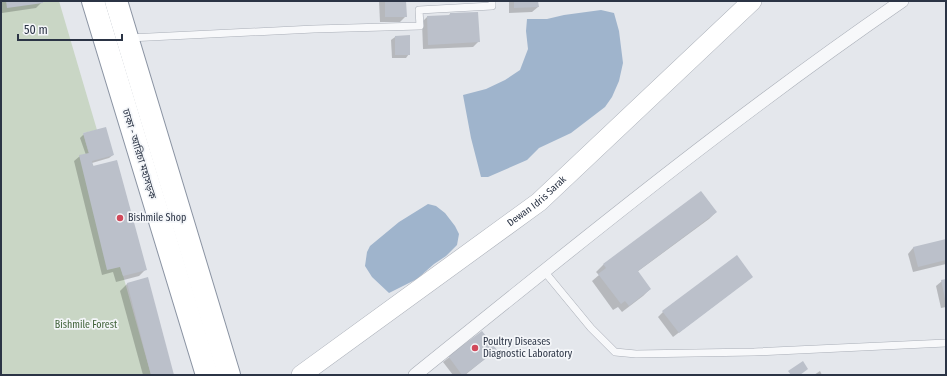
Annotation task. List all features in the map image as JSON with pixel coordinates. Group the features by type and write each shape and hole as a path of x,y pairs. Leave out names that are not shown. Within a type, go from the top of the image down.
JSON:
{"highway":[{"name":"ঢাকা - আরিচা মহাসড়ক","path":"92,1 207,375"},
{"path":"116,1 229,375"}],"main road":[{"name":"Dewan Idris Sarak","path":"301,375 539,202 752,1"}],"street":[{"path":"415,375 655,184 823,56 902,1"}],"lane":[{"path":"127,38 306,29 420,26 419,10 492,6 492,1"},
{"path":"544,271 591,328 615,352 636,354 754,352 946,342"}],"green space":[{"name":"Bishmile Forest","path":"1,1 59,1 97,130 83,133 151,375 1,375"}],"water":[{"path":"601,10 614,13 619,31 623,63 619,81 612,97 605,107 571,133 539,148 527,160 488,177 481,177 471,138 463,95 486,89 505,80 520,70 528,49 526,31 527,19 547,19"},
{"path":"428,204 436,206 445,213 455,226 459,234 457,245 446,256 417,279 389,293 372,277 365,266 367,252 370,246 399,222"}],"building":[{"path":"6,1 43,1 43,3 7,8"},
{"path":"385,1 406,1 407,17 385,17"},
{"path":"514,1 538,1 539,7 514,8"},
{"path":"478,12 480,42 428,45 427,16"},
{"path":"410,35 410,55 395,55 395,36"},
{"path":"106,127 114,155 92,161 93,166 117,160 147,270 123,276 120,267 107,270 79,155 89,153 83,133"},
{"path":"701,191 717,212 638,271 651,289 629,306 625,301 621,304 598,274 606,268 603,264"},
{"path":"946,239 946,260 918,267 913,247"},
{"path":"737,255 753,277 679,333 662,311"},
{"path":"148,277 174,375 151,375 127,283"},
{"path":"946,279 946,299 945,299 941,280"},
{"path":"482,331 497,350 462,375 448,356"},
{"path":"803,361 808,369 800,375 791,375 788,371"}],"place":[{"name":"Bishmile Shop","path":"120,218"},
{"name":"Poultry Diseases Diagnostic Laboratory","path":"475,348"}]}
